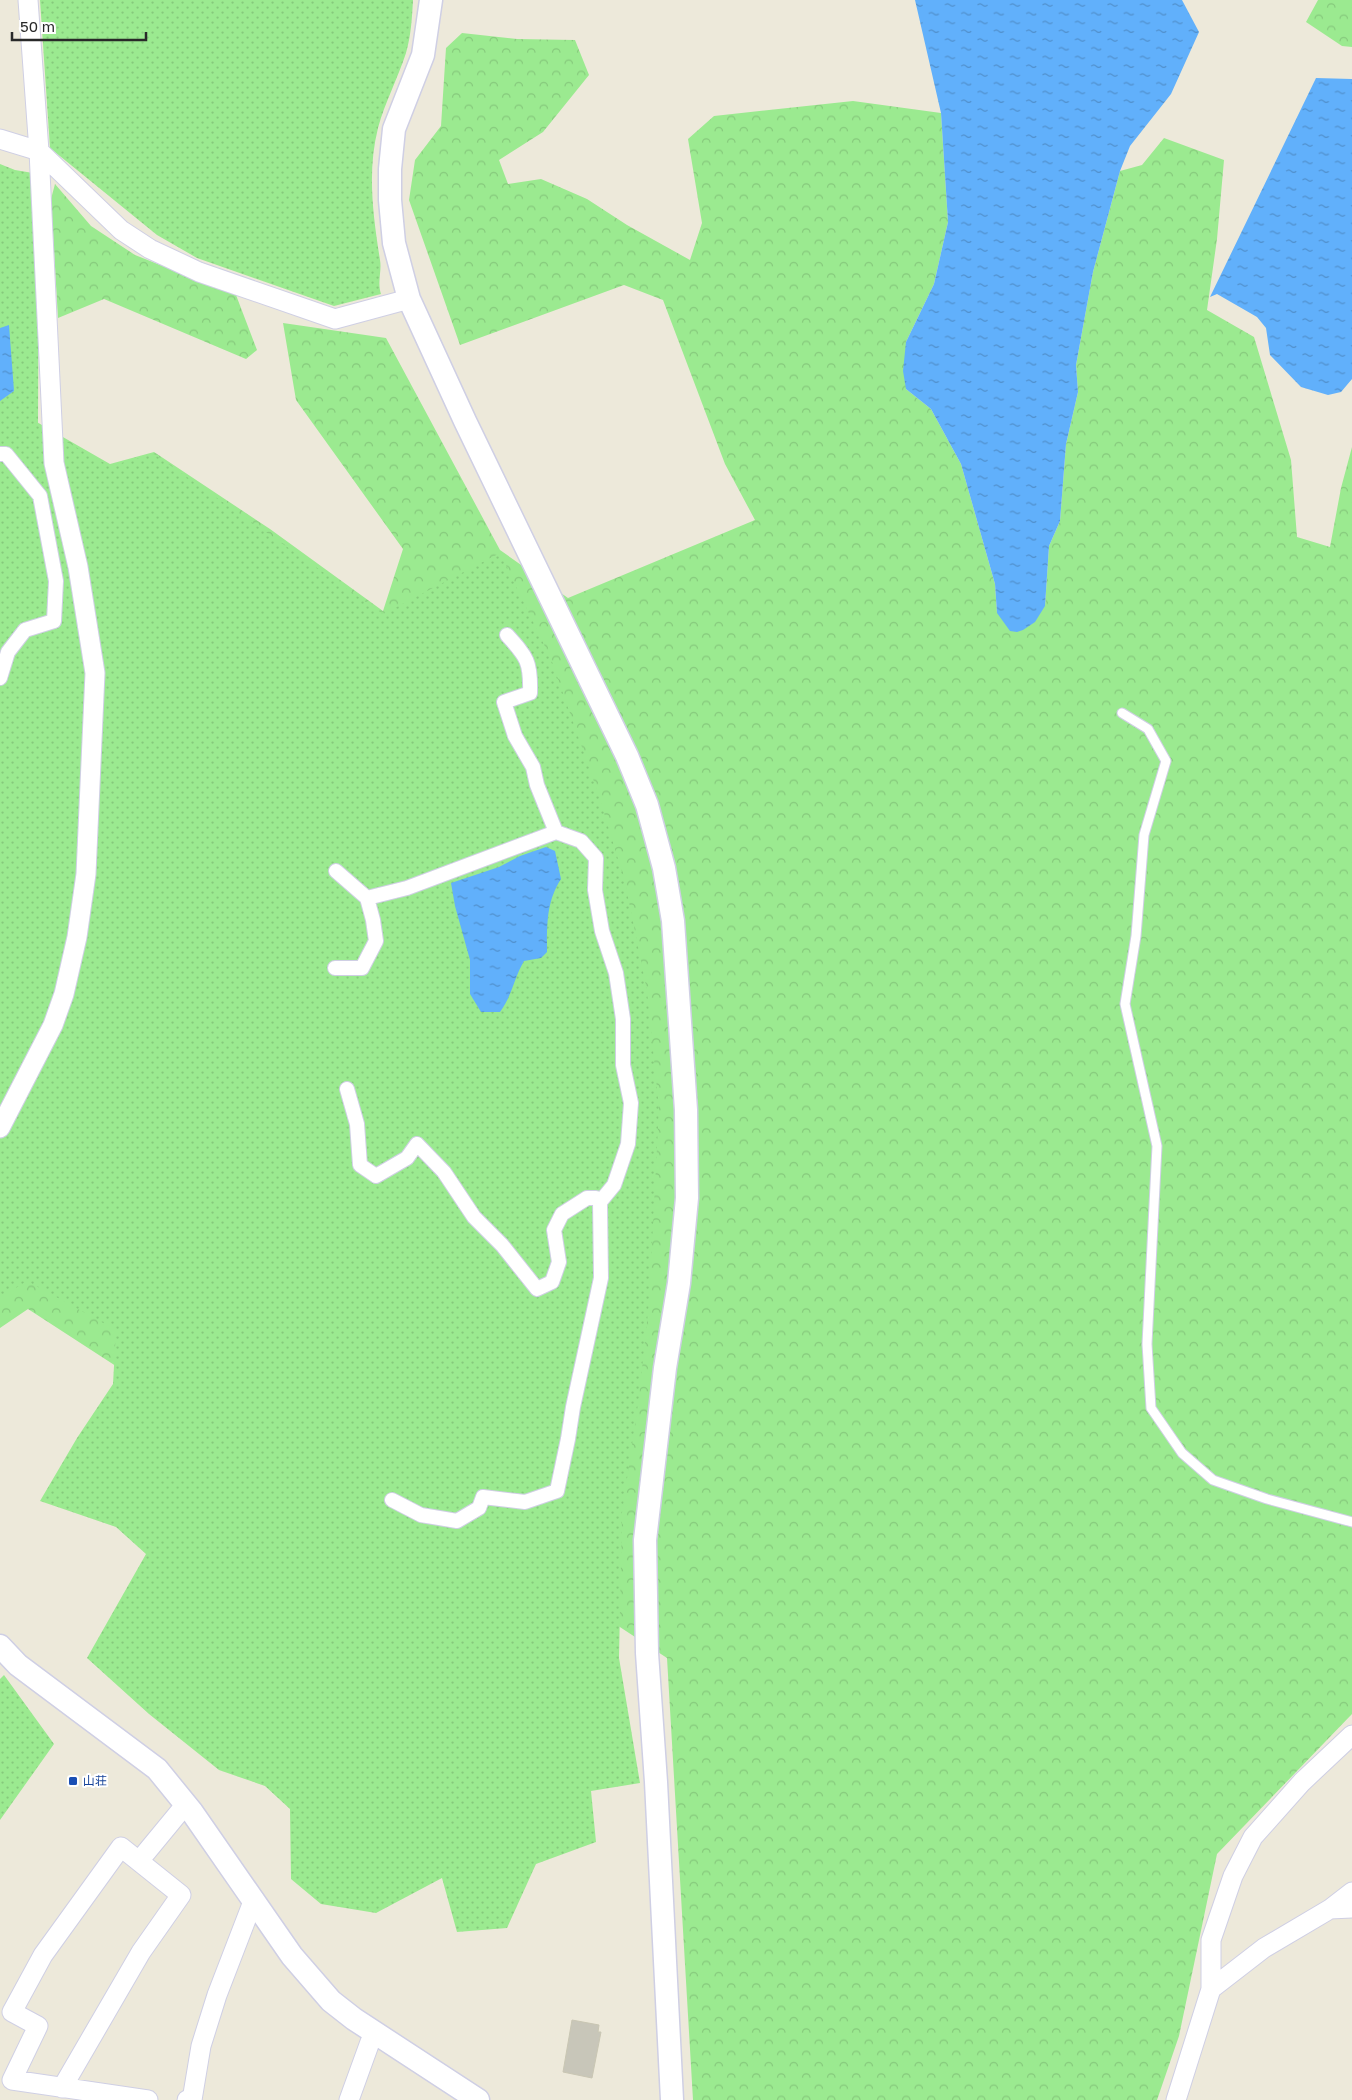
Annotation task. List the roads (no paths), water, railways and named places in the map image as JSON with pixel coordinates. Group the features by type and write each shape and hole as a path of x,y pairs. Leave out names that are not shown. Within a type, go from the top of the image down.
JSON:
{"street":[{"path":"0,1128 53,1025 64,994 76,937 84,883 90,818 95,673 78,567 54,463 38,151 28,0"},
{"path":"431,0 423,55 394,129 390,169 390,200 394,243 410,299 464,421 627,756 647,805 664,868 673,921 686,1110 687,1198 679,1283 666,1368 645,1540 647,1653 656,1782 672,2100"},
{"path":"0,139 38,151 121,230 150,249 199,272 335,319 410,299"},
{"path":"0,454 6,454 40,496 56,581 54,621 25,630 8,652 0,678"},
{"path":"507,635 525,654 531,672 530,693 504,702 515,736 534,767 537,785 556,832"},
{"path":"367,898 407,888 556,832 581,841 596,858 595,890 602,931 616,973 623,1019 623,1065 631,1103 628,1144 614,1185 600,1202 601,1278 557,1491 525,1502 483,1497 479,1508 457,1520 421,1515 392,1500"},
{"path":"334,968 362,968 376,941 367,898 336,871"},
{"path":"346,1090 357,1124 360,1164 376,1176 408,1158 417,1144 444,1172 474,1217 502,1244 537,1289 552,1282 558,1262 554,1230 562,1214 587,1198 596,1198"},
{"path":"4,1657 18,1665 157,1769 186,1804 292,1956 332,2001 354,2020 463,2096"},
{"path":"1176,2100 1211,1989 1211,1940 1233,1876 1253,1836 1302,1782 1352,1734"},
{"path":"139,1861 186,1804"},
{"path":"62,2088 141,1952 181,1895 121,1847 43,1955 12,2012 38,2026 12,2080 62,2088 100,2097 148,2100"},
{"path":"1211,1989 1264,1948 1330,1909 1352,1892"},
{"path":"187,2100 192,2100 201,2046 217,1995 254,1899"},
{"path":"1330,1909 1352,1908"},
{"path":"349,2100 370,2042 375,2034"}],"lane":[{"path":"1122,712 1148,729 1166,761 1144,835 1136,936 1125,1004 1157,1146 1147,1344 1151,1408 1182,1453 1212,1480 1267,1499 1352,1522"}],"water":[{"path":"915,0 1182,0 1199,32 1171,94 1130,146 1120,171 1093,272 1076,365 1078,392 1066,444 1060,521 1049,546 1045,606 1035,622 1017,632 1010,631 997,613 995,584 961,464 931,409 906,389 903,371 906,342 934,284 948,222 941,113"},
{"path":"1316,78 1352,79 1352,379 1341,392 1328,395 1301,387 1270,355 1266,328 1257,317 1217,294 1210,297"},
{"path":"9,325 14,391 0,401 0,328"},
{"path":"546,847 555,851 561,879 552,896 550,905 547,924 547,952 541,958 524,961 500,1012 481,1012 470,994 470,960 455,906 451,883 499,867 520,856"}],"place":[{"name":"山荘","path":"73,1781"}]}
